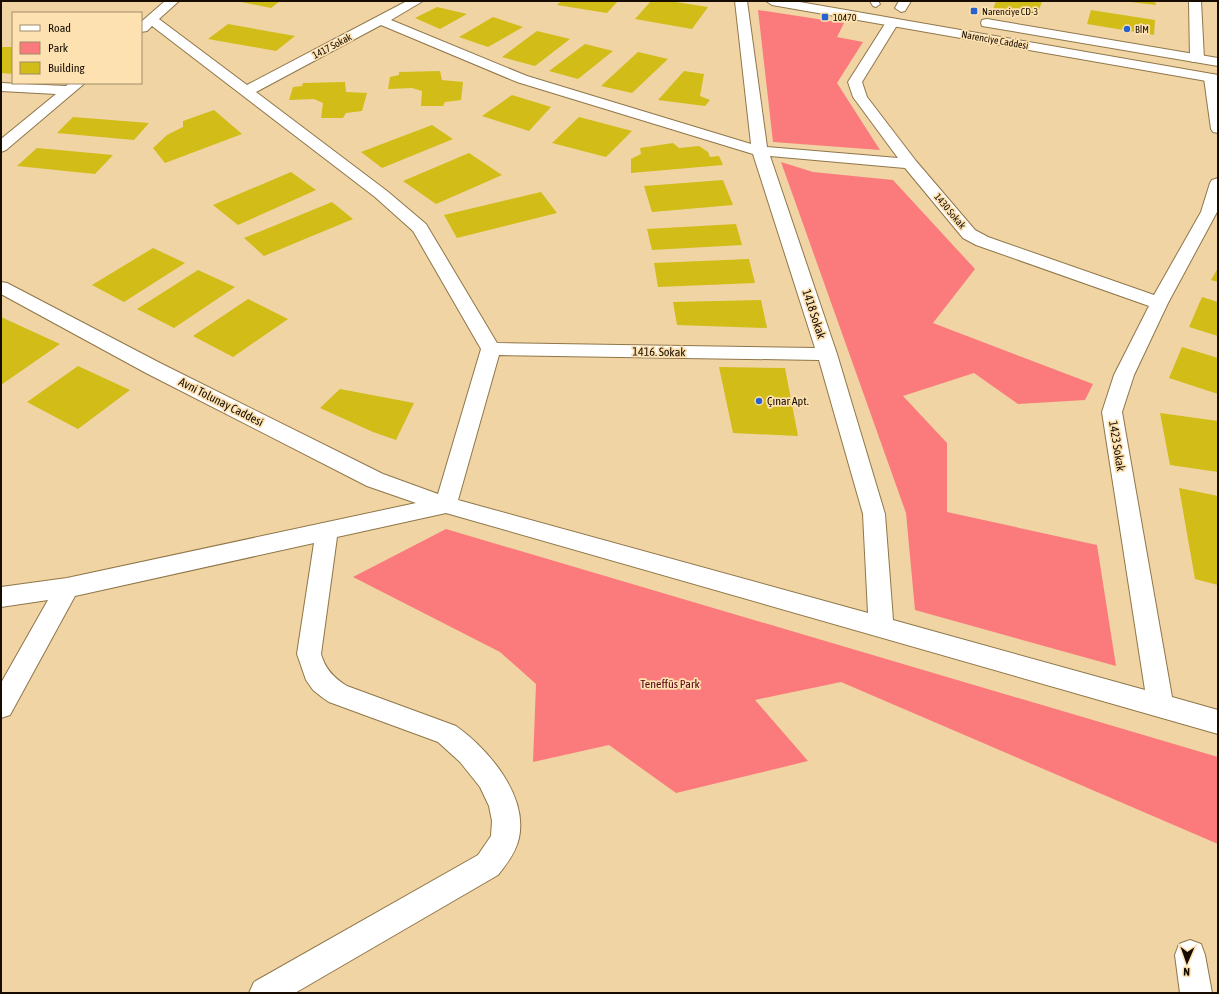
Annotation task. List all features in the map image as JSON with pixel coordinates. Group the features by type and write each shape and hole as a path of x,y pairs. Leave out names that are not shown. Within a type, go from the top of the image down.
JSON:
{"street":[{"path":"1,597 67,588 446,505 491,349 420,228 381,194 247,91 147,24 174,1"},
{"name":"1417 Sokak","path":"247,91 417,1"},
{"name":"1418 Sokak","path":"741,1 760,151 827,354 874,514 881,627"},
{"name":"Narenciye Caddesi","path":"772,1 916,11"},
{"path":"1195,1 1197,59"},
{"name":"Narenciye Caddesi","path":"871,2 900,10 1215,78"},
{"name":"1430 Sokak","path":"900,10 855,82 860,97 910,164 970,234 982,241 1159,303"},
{"path":"379,20 522,79 760,151 910,164"},
{"name":"Narenciye Caddesi","path":"971,20 1218,62"},
{"path":"1215,78 1218,129"},
{"path":"1,87 73,87"},
{"path":"1,147 73,87"},
{"name":"1423 Sokak","path":"1160,706 1112,412 1124,375 1159,303 1209,212 1218,183"},
{"name":"Avni Tolunay Caddesi","path":"1,287 153,368 375,480 446,505 1218,722"},
{"name":"1416. Sokak","path":"491,349 827,354"},
{"path":"265,993 488,865 499,851 505,836 505,821 500,799 489,777 475,757 462,744 447,734 338,694 327,687 318,678 312,667 309,654 326,531"},
{"path":"1,708 67,588"},
{"path":"1190,955 1196,993"}],"green space":[{"path":"758,10 844,23 837,37 863,42 837,83 880,150 773,142"},
{"path":"781,162 813,172 893,180 975,269 933,323 1093,384 1085,400 1018,404 974,373 903,396 947,443 947,512 1097,545 1116,666 915,610 906,513"},
{"name":"Teneffüs Park","path":"446,529 1218,757 1218,844 841,682 755,700 808,761 676,793 609,745 533,762 536,684 500,652 353,577"}],"building":[{"path":"236,1 280,1 271,8"},
{"path":"561,1 618,1 607,13 557,5"},
{"path":"651,1 669,1 708,7 692,29 635,19"},
{"path":"996,1 1042,1 1037,16 993,9"},
{"path":"1155,1 1156,5 1130,2"},
{"path":"437,7 467,14 440,29 415,18"},
{"path":"1091,10 1155,20 1154,35 1087,24"},
{"path":"493,17 523,27 488,47 459,37"},
{"path":"228,24 295,36 276,51 208,39"},
{"path":"537,31 570,39 535,66 502,57"},
{"path":"585,44 613,51 578,79 549,71"},
{"path":"1,47 12,47 12,74 1,73"},
{"path":"638,52 668,59 632,93 601,86"},
{"path":"440,71 442,80 463,82 461,100 445,102 443,106 421,106 422,91 412,88 388,89 390,77 399,75 399,72"},
{"path":"684,71 704,74 700,96 710,100 705,106 658,100"},
{"path":"345,82 346,92 367,93 362,111 346,113 343,118 321,118 323,103 314,99 289,100 293,87 302,86 303,83"},
{"path":"512,95 551,107 529,131 482,116"},
{"path":"214,110 242,134 165,163 153,148 167,135 183,127 183,121"},
{"path":"73,117 149,123 134,140 57,133"},
{"path":"579,117 632,131 606,157 552,143"},
{"path":"432,125 453,139 382,168 361,152"},
{"path":"673,143 679,148 699,146 708,152 710,157 719,156 723,165 631,173 631,159 641,154 640,148"},
{"path":"37,148 113,155 95,174 17,166"},
{"path":"469,153 502,175 436,204 403,181"},
{"path":"291,172 316,190 238,225 213,205"},
{"path":"723,180 733,205 652,212 644,186"},
{"path":"541,192 557,213 457,238 444,215"},
{"path":"332,202 353,219 264,256 244,238"},
{"path":"736,224 742,245 652,250 647,229"},
{"path":"153,248 185,263 124,302 92,285"},
{"path":"749,259 755,283 658,287 654,263"},
{"path":"1218,268 1218,282 1211,280"},
{"path":"198,270 235,287 174,328 137,309"},
{"path":"1202,297 1218,302 1218,336 1189,327"},
{"path":"248,299 288,319 233,357 193,336"},
{"path":"761,300 767,328 677,325 673,302"},
{"path":"1,317 60,344 1,385"},
{"path":"1182,347 1218,358 1218,394 1169,378"},
{"path":"78,366 130,390 78,429 27,402"},
{"name":"Çınar Apt.","path":"719,367 785,368 798,436 733,433"},
{"path":"340,389 414,403 396,440 373,432 320,408"},
{"path":"1160,413 1218,421 1218,472 1170,465"},
{"path":"1179,488 1218,496 1218,585 1195,579"}],"place":[{"name":"Narenciye CD-3","path":"974,11"},
{"name":"10470","path":"825,17"},
{"name":"BİM","path":"1127,29"},
{"name":"Çınar Apt.","path":"759,401"}]}
